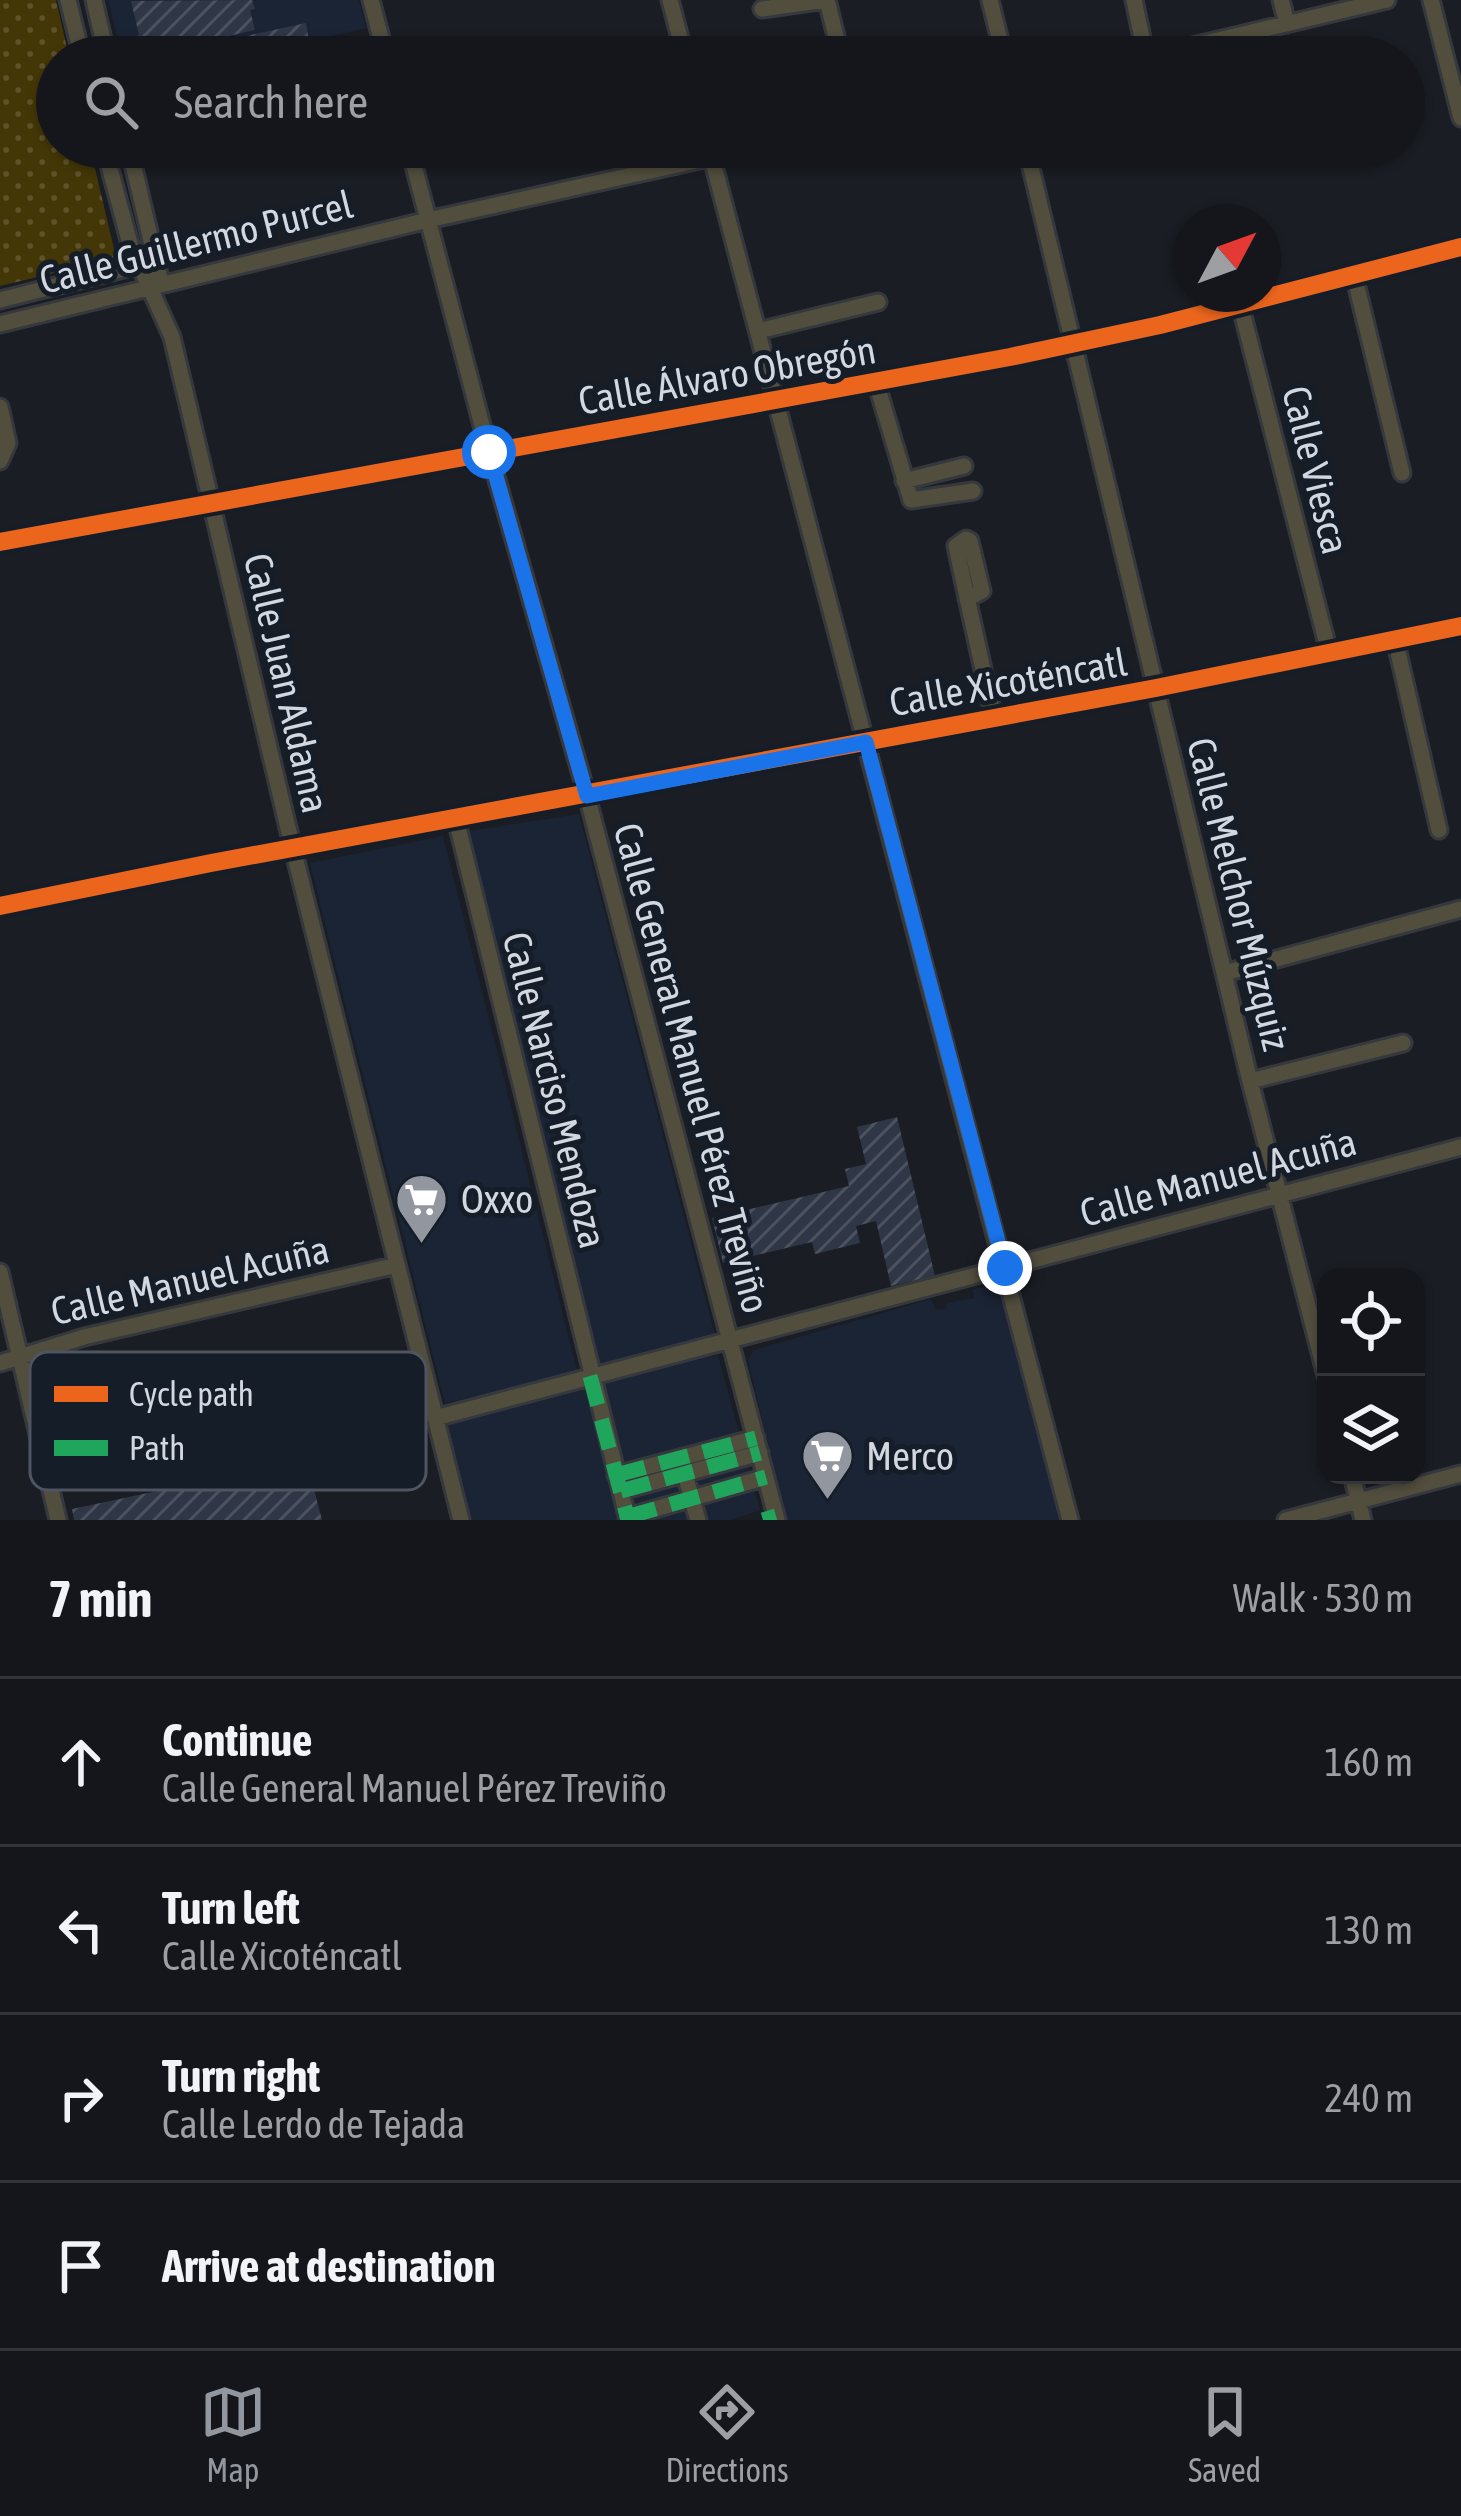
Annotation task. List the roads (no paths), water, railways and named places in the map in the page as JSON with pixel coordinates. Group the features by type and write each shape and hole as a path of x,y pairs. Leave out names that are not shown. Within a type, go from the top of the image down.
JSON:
{"street":[{"path":"68,0 77,36"},
{"path":"94,0 102,36"},
{"path":"371,0 380,36"},
{"path":"670,0 679,36"},
{"path":"762,9 826,0 835,36"},
{"path":"990,0 999,36"},
{"path":"1134,0 1142,36"},
{"path":"1281,0 1286,24"},
{"path":"1235,36 1387,0"},
{"path":"1431,0 1461,118"},
{"name":"Calle Juan Aldama","path":"110,168 130,244 147,263"},
{"name":"Calle Juan Aldama","path":"132,168 147,263 172,337 292,849 419,1352"},
{"name":"Calle General Manuel Pérez Treviño","path":"414,168 587,796 766,1477 772,1519"},
{"name":"Calle Guillermo Purcel","path":"0,325 644,168"},
{"path":"714,168 1070,1520"},
{"name":"Calle Melchor Múzquiz","path":"1031,168 1317,1342"},
{"name":"Calle Álvaro Obregón","path":"1281,294 1461,247"},
{"name":"Calle Guillermo Purcel","path":"0,299 147,263"},
{"path":"1354,275 1402,473"},
{"path":"758,331 878,302"},
{"name":"Calle Álvaro Obregón","path":"0,542 876,382 1206,312"},
{"name":"Calle Viesca","path":"1242,312 1329,652"},
{"path":"876,382 909,497 917,502 974,491"},
{"path":"0,407 8,443 0,461"},
{"path":"904,481 964,466"},
{"path":"967,599 994,718"},
{"name":"Calle Xicoténcatl","path":"0,906 1461,626"},
{"path":"1395,640 1439,830"},
{"name":"Calle Narciso Mendoza","path":"456,820 627,1518"},
{"path":"1225,973 1461,909"},
{"path":"1250,1081 1403,1043"},
{"name":"Calle Manuel Acuña","path":"435,1418 1461,1147"},
{"name":"Calle Manuel Acuña","path":"32,1352 397,1265"},
{"path":"0,1271 30,1392"},
{"name":"Calle Manuel Acuña","path":"0,1363 30,1353"},
{"name":"Calle Juan Aldama","path":"426,1382 460,1520"},
{"path":"618,1483 685,1474 758,1446"},
{"path":"618,1483 758,1446"},
{"path":"685,1474 698,1520"},
{"path":"1286,1520 1461,1474"},
{"path":"627,1518 766,1477"},
{"path":"1354,1484 1363,1520"},
{"path":"51,1490 58,1520"}],"place":[{"name":"Oxxo","path":"422,1245"},
{"name":"Merco","path":"827,1502"}]}
